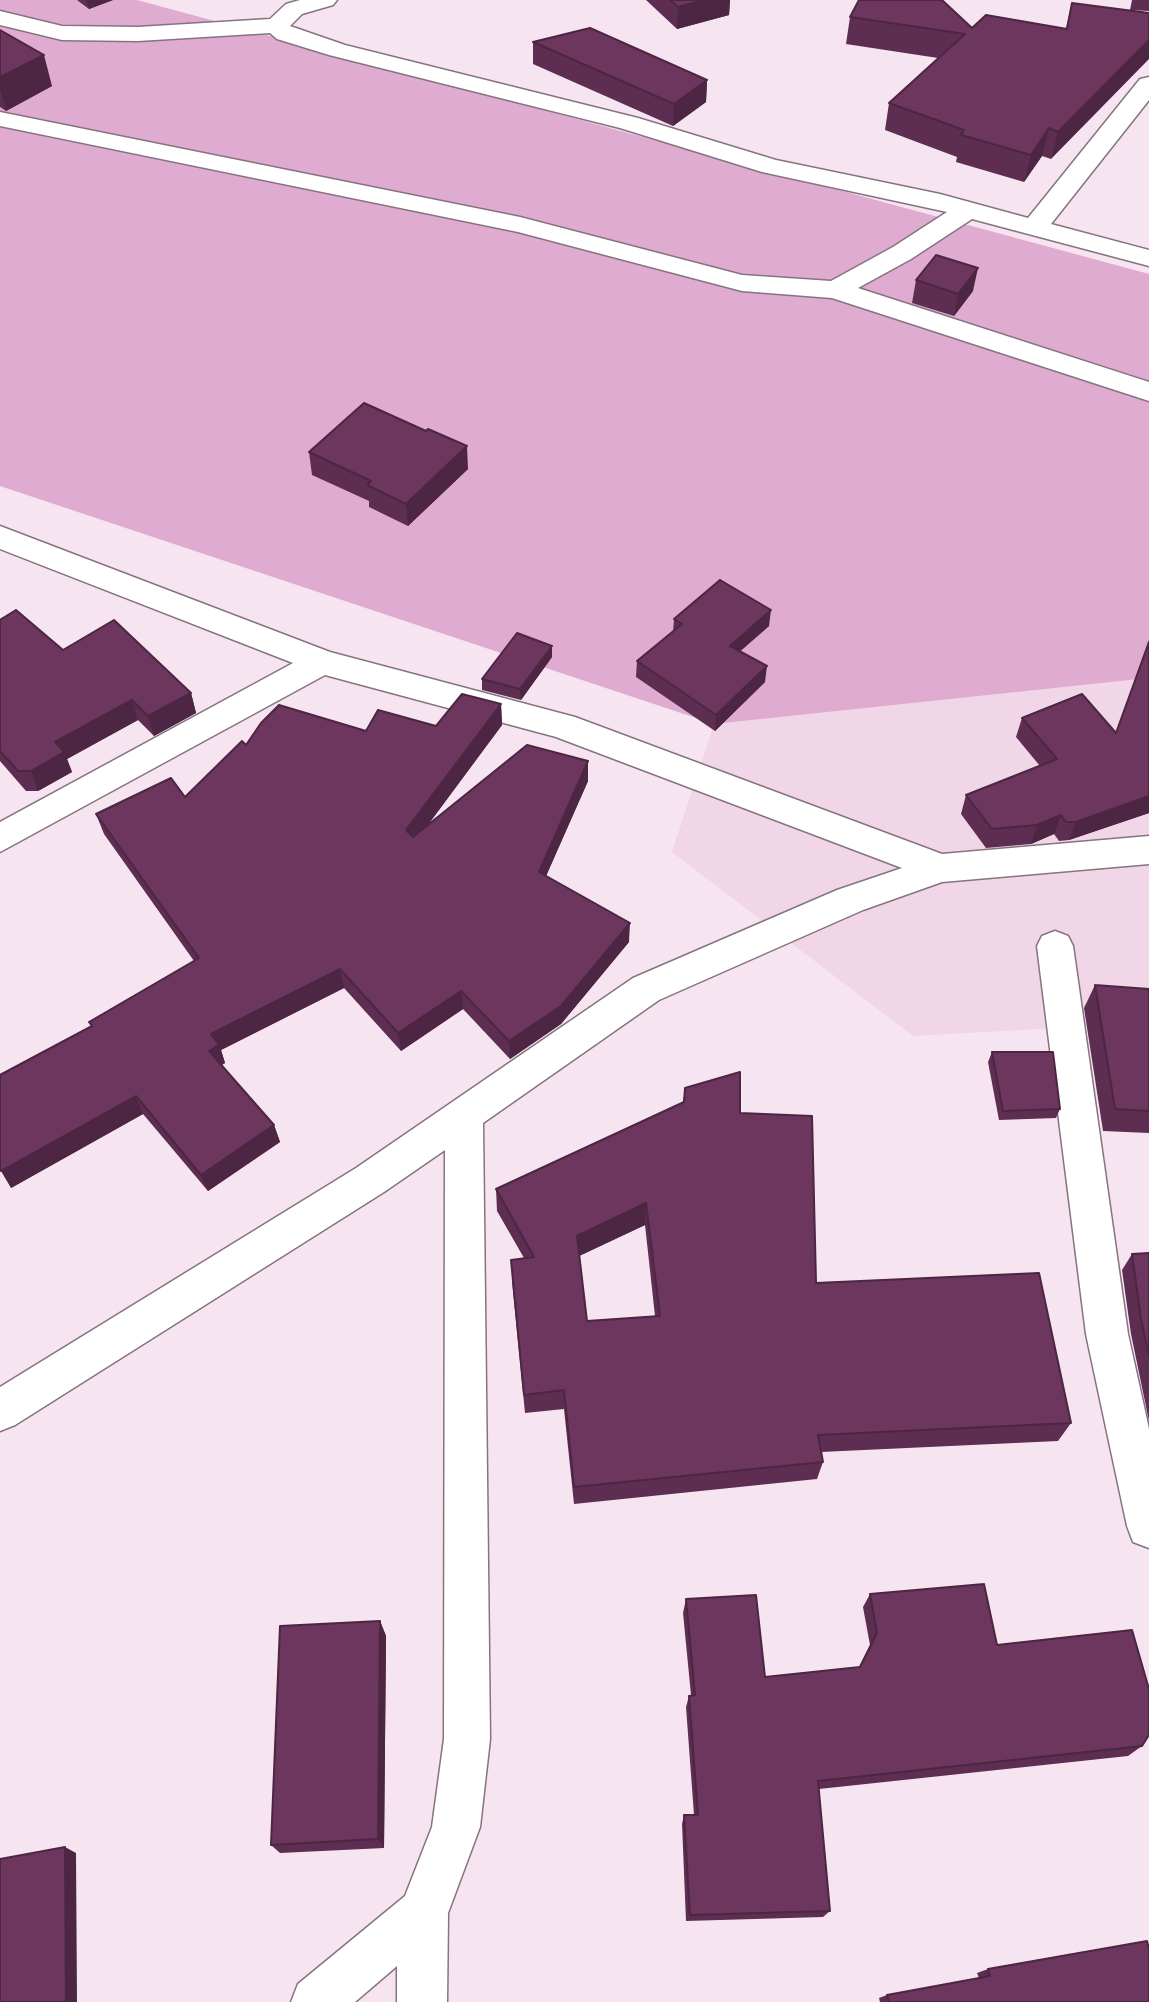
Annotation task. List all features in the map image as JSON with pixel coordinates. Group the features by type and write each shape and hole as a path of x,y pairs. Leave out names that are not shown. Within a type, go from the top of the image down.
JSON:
{"street":[{"path":"0,18 62,33 138,34 276,26 294,9 325,0"},
{"path":"276,26 285,34 337,50 629,123 771,167 1036,225 1149,258"},
{"path":"1036,225 1149,83"},
{"path":"0,119 520,225 742,283 835,290 1149,391"},
{"path":"835,290 902,253 969,209"},
{"path":"0,537 322,662 563,726 940,869"},
{"path":"0,838 322,662"},
{"path":"0,1411 370,1180 646,989 850,900 940,869 1149,850"},
{"path":"1055,946 1107,1334 1149,1526"},
{"path":"422,2002 423,1913 456,1828 467,1739 464,1115"},
{"path":"316,2002 423,1913"}],"shaded area":[{"path":"0,0 137,0 1149,274 1149,678 714,724 0,486"},
{"path":"1149,678 1149,1023 913,1036 672,852 714,724"}],"building":[{"path":"670,0 704,0 678,7"},
{"path":"859,0 942,0 972,28 986,15 1067,29 1072,3 1149,13 1149,40 1058,132 1049,128 1031,155 961,135 964,130 889,103 965,34 850,17"},
{"path":"590,28 707,80 674,104 533,42"},
{"path":"0,30 44,55 0,77"},
{"path":"936,255 978,268 958,294 916,280"},
{"path":"364,403 467,446 406,504 367,485 371,481 309,452"},
{"path":"720,580 771,610 730,646 767,666 716,715 637,661 682,624 674,619"},
{"path":"16,610 63,650 114,620 191,693 148,716 132,700 55,742 64,752 31,771 18,771 0,751 0,620"},
{"path":"517,633 552,646 520,689 482,679"},
{"path":"1149,642 1149,796 1076,822 1066,822 1061,815 1037,825 992,829 966,795 1057,759 1022,718 1082,694 1116,733"},
{"path":"462,694 501,704 406,830 413,837 527,745 588,761 539,872 630,923 561,1006 509,1041 461,991 398,1033 340,969 211,1034 219,1045 209,1051 274,1125 201,1175 136,1096 1,1171 0,1075 92,1026 89,1022 199,958 96,814 171,778 185,797 242,741 246,745 261,723 279,705 366,731 378,710 436,726"},
{"path":"1095,985 1149,989 1149,1111 1115,1109"},
{"path":"992,1052 1053,1052 1060,1109 1003,1111"},
{"path":"740,1072 740,1113 812,1116 816,1283 1039,1273 1071,1423 818,1435 823,1462 574,1487 564,1390 524,1395 511,1260 534,1257 496,1189 684,1102 685,1088","holes":["646,1203 660,1316 587,1321 577,1236"]},
{"path":"1149,1253 1149,1356 1132,1254"},
{"path":"984,1584 997,1645 1132,1630 1149,1689 1149,1735 1142,1746 818,1781 830,1911 690,1915 684,1815 698,1815 689,1696 695,1695 686,1599 756,1595 765,1677 860,1667 877,1633 870,1594"},
{"path":"380,1621 378,1839 271,1845 280,1626"},
{"path":"65,1847 66,2002 0,2002 0,1859"},
{"path":"1147,1941 1149,2002 889,2002 887,1995 990,1976 988,1969"}]}
